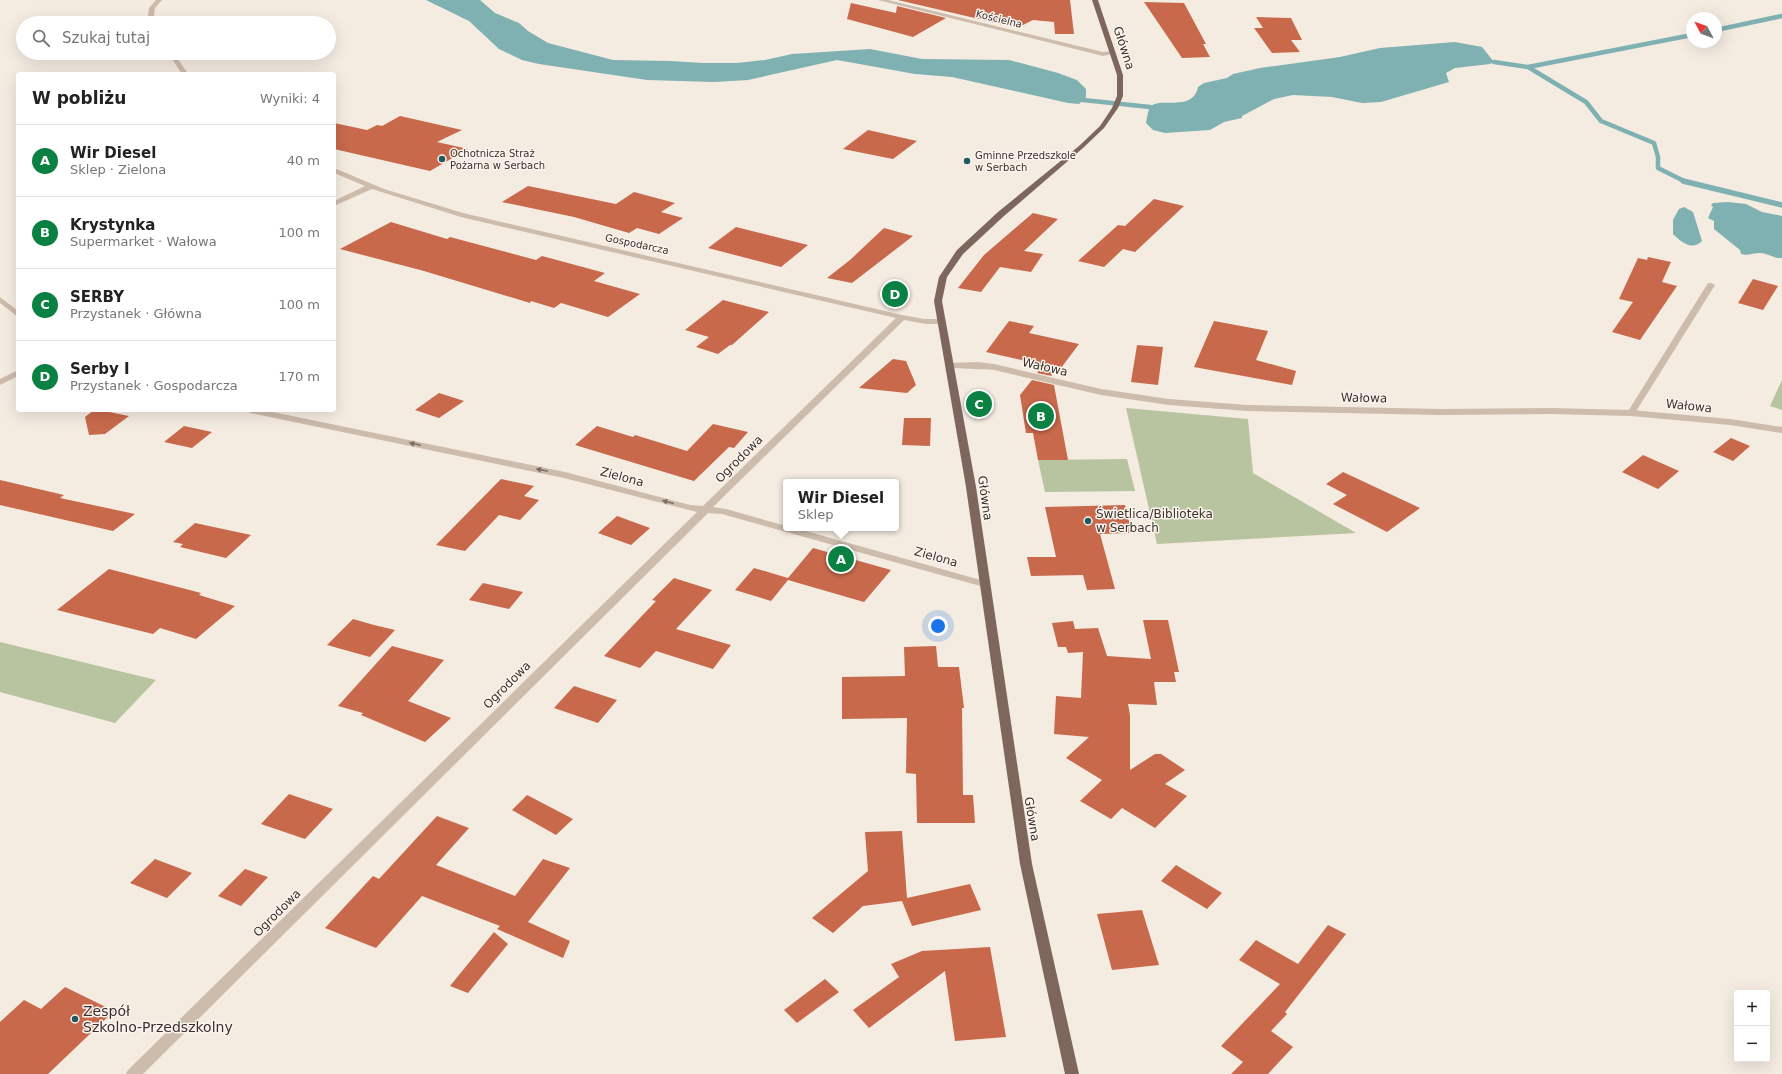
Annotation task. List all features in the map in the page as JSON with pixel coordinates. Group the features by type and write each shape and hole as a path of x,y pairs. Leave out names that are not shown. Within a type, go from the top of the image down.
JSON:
{"main road":[{"name":"Główna","path":"1072,1074 1026,864 971,487 940,320 938,301 941,283 949,266 960,252 1000,214 1081,147 1102,127 1115,108 1119,100 1121,84 1113,54 1100,19 1095,0"}],"street":[{"path":"151,16 152,8 159,0"},
{"name":"Kościelna","path":"881,0 1103,54 1113,54"},
{"path":"176,60 184,72"},
{"name":"Gospodarcza","path":"336,171 370,187 403,199 461,215 902,317 924,321 940,320"},
{"path":"336,203 370,187"},
{"path":"1631,413 1711,284"},
{"path":"0,299 16,313"},
{"name":"Ogrodowa","path":"133,1074 551,660 902,317"},
{"name":"Wałowa","path":"949,366 994,367 1101,392 1169,402 1247,408 1441,412 1551,411 1631,413 1730,422 1782,430"},
{"path":"0,382 16,374"},
{"name":"Zielona","path":"260,412 565,475 690,508 723,511 783,528"},
{"name":"Zielona","path":"795,531 984,584"}],"green space":[{"path":"1782,380 1782,410 1770,406"},
{"path":"1126,408 1248,419 1253,473 1356,533 1157,544"},
{"path":"1127,459 1135,491 1045,492 1038,460"},
{"path":"0,642 156,680 115,723 0,692"}],"water":[{"path":"426,0 480,0 495,13 519,23 528,31 548,43 613,60 737,63 765,60 792,54 870,49 922,59 1009,60 1058,73 1077,80 1086,89 1086,97 1079,104 1068,103 952,77 915,74 837,60 748,80 714,82 647,80 539,64 522,60 499,49 469,21"},
{"path":"1455,42 1482,47 1494,62 1490,64 1455,68 1446,73 1449,82 1381,102 1362,103 1332,97 1293,95 1274,99 1242,116 1242,118 1224,122 1210,130 1165,133 1153,130 1146,123 1149,109 1154,104 1175,103 1190,100 1195,95 1198,87 1204,83 1227,78 1233,74 1260,68 1340,57 1380,48"},
{"path":"1728,202 1746,204 1762,212 1782,216 1782,258 1776,258 1763,253 1746,255 1741,254 1740,250 1714,229 1714,221 1708,218 1713,207 1711,205 1713,203"},
{"path":"1684,207 1693,212 1702,241 1698,244 1687,244 1673,234 1673,220 1679,209"}],"building":[{"path":"898,0 1070,0 1074,34 1055,34 1054,22 1033,20 1017,28"},
{"path":"1144,2 1184,3 1206,44 1203,44 1210,57 1182,58"},
{"path":"851,3 896,13 897,6 946,18 913,37 847,19"},
{"path":"1256,17 1291,18 1302,40 1291,40 1300,52 1272,53 1254,28 1263,28"},
{"path":"400,116 462,130 437,142 468,149 430,171 336,149 336,123 367,130 377,125 382,126"},
{"path":"868,130 917,141 893,159 843,149"},
{"path":"528,186 616,204 634,192 675,203 661,212 683,218 659,234 637,228 629,233 574,217 502,202"},
{"path":"1154,199 1184,206 1135,252 1123,249 1104,267 1078,261 1118,225 1125,226"},
{"path":"1033,213 1058,219 1024,251 1043,254 1031,272 1000,267 981,292 958,288 984,255"},
{"path":"391,222 447,239 450,237 536,260 542,256 605,273 594,281 640,294 608,317 561,303 554,308 531,301 530,303 424,271 340,249"},
{"path":"736,227 808,245 781,267 708,248"},
{"path":"884,228 913,236 852,283 827,278 850,260"},
{"path":"1648,257 1671,262 1662,282 1677,286 1640,340 1612,332 1633,302 1619,299 1638,258 1647,260"},
{"path":"1753,279 1778,286 1763,310 1738,303"},
{"path":"723,300 769,312 732,345 718,354 696,347 709,337 685,330"},
{"path":"1009,321 1034,326 1029,333 1079,344 1061,368 1050,366 1052,376 1037,373 1043,365 986,352"},
{"path":"1214,321 1268,331 1256,360 1296,371 1292,385 1194,367"},
{"path":"1137,345 1163,347 1158,385 1131,382"},
{"path":"893,359 906,361 916,385 907,393 859,388"},
{"path":"1032,380 1054,385 1068,460 1038,460 1033,433 1026,433 1020,395"},
{"path":"439,393 464,401 439,418 415,410"},
{"path":"91,412 109,412 129,416 105,434 89,435 85,417"},
{"path":"904,418 931,418 930,446 902,445"},
{"path":"713,424 748,432 734,448 729,447 694,481 575,445 597,426 633,437 635,435 687,451"},
{"path":"184,426 212,432 192,448 164,442"},
{"path":"1731,438 1750,446 1733,461 1713,452"},
{"path":"1643,455 1679,471 1658,489 1622,472"},
{"path":"1343,472 1420,508 1387,532 1333,504 1347,495 1326,484"},
{"path":"501,479 534,486 524,496 539,500 520,520 499,515 465,551 436,545"},
{"path":"0,480 64,495 60,498 135,514 113,531 0,505"},
{"path":"1125,505 1132,533 1100,534 1115,589 1087,590 1083,575 1031,576 1027,557 1056,557 1045,507"},
{"path":"617,516 650,528 631,545 598,533"},
{"path":"195,523 251,535 226,558 180,547 183,544 173,542"},
{"path":"813,548 891,570 864,602 788,580 771,601 735,590 754,568 788,578"},
{"path":"109,569 201,593 199,595 235,606 196,639 160,628 153,634 57,610"},
{"path":"674,578 712,590 676,629 731,645 713,669 656,651 640,668 604,656 656,601 652,600"},
{"path":"483,583 523,592 509,609 469,600"},
{"path":"353,619 395,630 370,657 327,645"},
{"path":"1143,620 1168,620 1179,672 1174,672 1176,682 1154,682 1157,705 1128,704 1130,715 1130,770 1155,754 1161,754 1185,770 1165,784 1187,796 1155,828 1122,808 1111,819 1080,801 1102,780 1066,758 1089,737 1054,734 1056,696 1081,698 1083,652 1068,653 1066,647 1058,647 1052,623 1073,621 1075,629 1098,628 1107,656 1151,659"},
{"path":"392,646 444,660 408,701 451,718 425,742 361,715 363,713 338,706"},
{"path":"936,646 938,667 959,667 964,708 962,708 963,795 973,795 975,823 917,823 916,774 906,773 907,718 842,719 842,677 905,676 904,647"},
{"path":"574,686 617,700 598,723 554,708"},
{"path":"289,794 333,809 305,839 261,824"},
{"path":"527,795 573,819 556,835 512,810"},
{"path":"437,816 469,828 436,865 515,896 543,859 570,868 528,922 570,941 563,958 497,929 500,926 422,896 376,948 325,928 373,876 379,879"},
{"path":"902,831 907,898 970,884 981,910 912,926 902,901 863,906 833,933 812,918 868,871 865,832"},
{"path":"155,859 192,873 167,898 130,883"},
{"path":"1176,865 1222,893 1207,909 1161,881"},
{"path":"245,869 268,877 241,906 218,896"},
{"path":"1142,910 1159,965 1112,970 1097,914"},
{"path":"1328,925 1346,934 1285,1012 1287,1014 1271,1031 1293,1047 1268,1074 1231,1074 1243,1062 1221,1046 1280,984 1239,960 1256,940 1298,964"},
{"path":"494,932 508,944 468,993 450,986"},
{"path":"990,947 1006,1037 955,1041 945,971 869,1028 853,1010 899,977 891,964 922,951"},
{"path":"825,979 839,992 797,1023 784,1010"},
{"path":"65,987 114,1011 48,1074 0,1074 0,1022 24,1000 41,1009"}],"waterway":[{"path":"1722,29 1782,16"},
{"path":"1528,67 1686,36"},
{"path":"1494,62 1528,67"},
{"path":"1528,67 1586,102 1601,121 1654,143 1658,157 1658,168 1685,181"},
{"path":"1083,100 1150,107"},
{"path":"1685,181 1782,205"}],"place":[{"name":"Ochotnicza Straż Pożarna w Serbach","path":"442,159"},
{"name":"Gminne Przedszkole w Serbach","path":"967,161"},
{"name":"Serby I","path":"895,294"},
{"name":"SERBY","path":"979,404"},
{"name":"Krystynka","path":"1041,416"},
{"name":"Świetlica/Biblioteka w Serbach","path":"1088,521"},
{"name":"Wir Diesel","path":"841,559"},
{"name":"Zespół Szkolno-Przedszkolny","path":"75,1019"}]}
